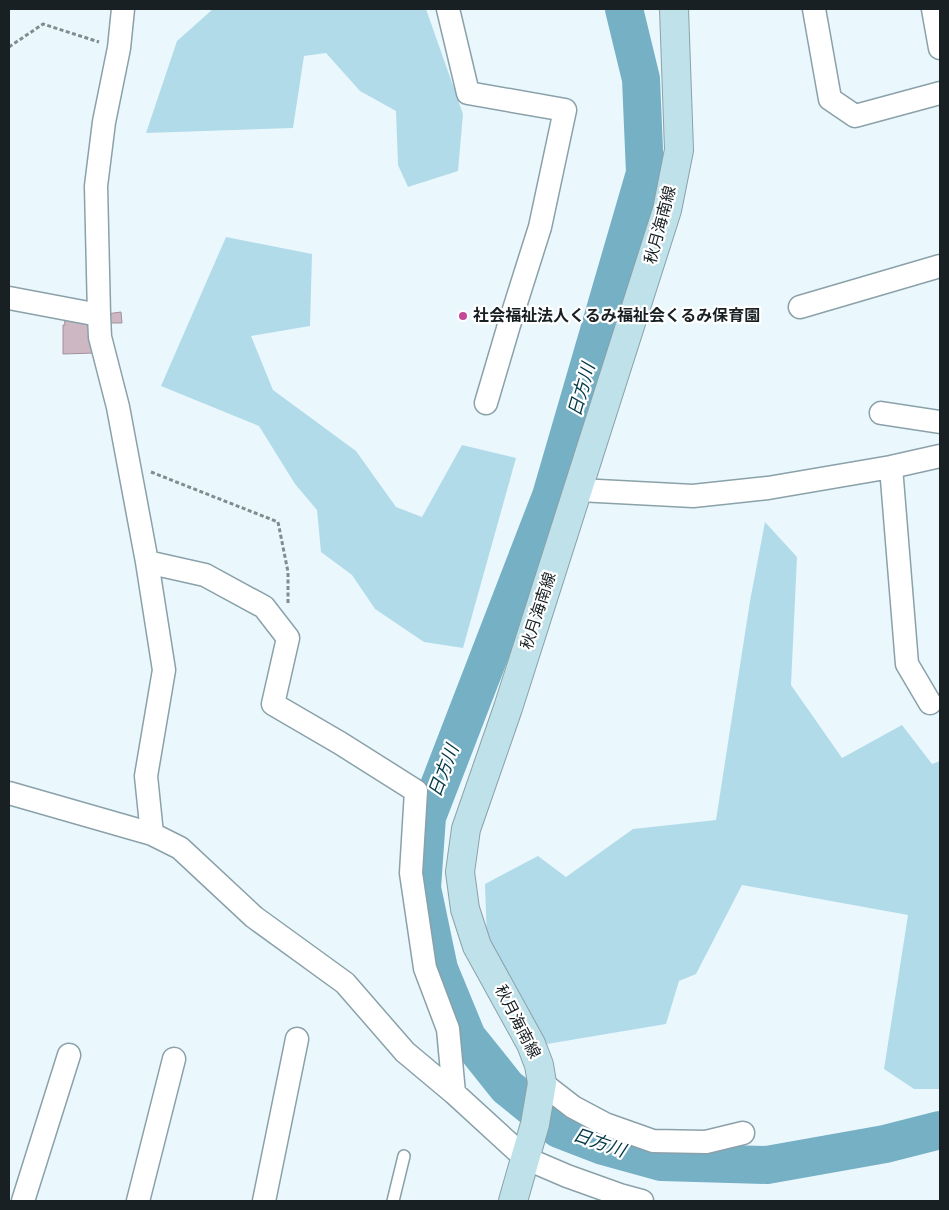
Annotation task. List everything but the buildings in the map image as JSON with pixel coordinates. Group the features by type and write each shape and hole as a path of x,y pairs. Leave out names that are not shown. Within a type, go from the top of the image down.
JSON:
{"main road":[{"name":"秋月海南線","path":"513,1201 535,1124 542,1086 539,1065 531,1044 477,946 465,910 460,872 466,829 508,708 579,490 667,210 679,150 674,9"}],"street":[{"path":"123,9 118,48 104,122 96,186 100,337 118,408 147,562 164,670 146,776 152,834"},
{"path":"448,9 468,94 565,110 540,227 486,403"},
{"path":"814,9 830,99 855,116 940,93"},
{"path":"933,9 940,48"},
{"path":"800,307 940,266"},
{"path":"9,298 100,315"},
{"path":"880,413 940,422"},
{"path":"579,490 693,496 768,488 891,467 940,456"},
{"path":"891,467 907,664 930,703"},
{"path":"147,562 205,575 264,607 288,638 273,704 416,791 411,873 425,968 448,1029 454,1093"},
{"path":"9,793 152,834 180,848 254,917 346,983 405,1052 454,1093 525,1158 576,1179 642,1201"},
{"path":"264,1201 297,1039"},
{"path":"23,1201 69,1055"},
{"path":"138,1201 174,1059"},
{"path":"542,1086 605,1124 653,1141 706,1142 743,1133"}],"lane":[{"path":"393,1201 404,1156"}],"path":[{"path":"9,47 43,24 118,48"},
{"path":"128,462 278,522 288,572 288,638"}],"shaded area":[{"path":"213,9 426,9 463,114 458,171 408,187 398,165 396,111 360,91 326,53 304,56 293,128 146,133 177,41"},
{"path":"226,237 312,254 310,326 251,336 273,390 356,451 396,507 422,517 462,445 516,458 463,648 424,642 375,609 352,575 321,552 317,510 295,484 259,426 161,386"},
{"path":"765,522 797,557 791,685 842,758 902,725 932,764 940,761 940,1089 914,1089 884,1069 908,915 742,885 696,974 679,981 666,1024 547,1044 487,943 485,884 538,856 566,877 633,829 716,820 750,601"}],"waterway":[{"name":"日方川","path":"624,9 641,79 645,173 551,496 427,817 422,888 439,969 467,1037 507,1087 559,1129 603,1146 661,1162 767,1165 885,1144 940,1130"}],"place":[{"name":"社会福祉法人くるみ福祉会くるみ保育園","path":"463,316"}]}
